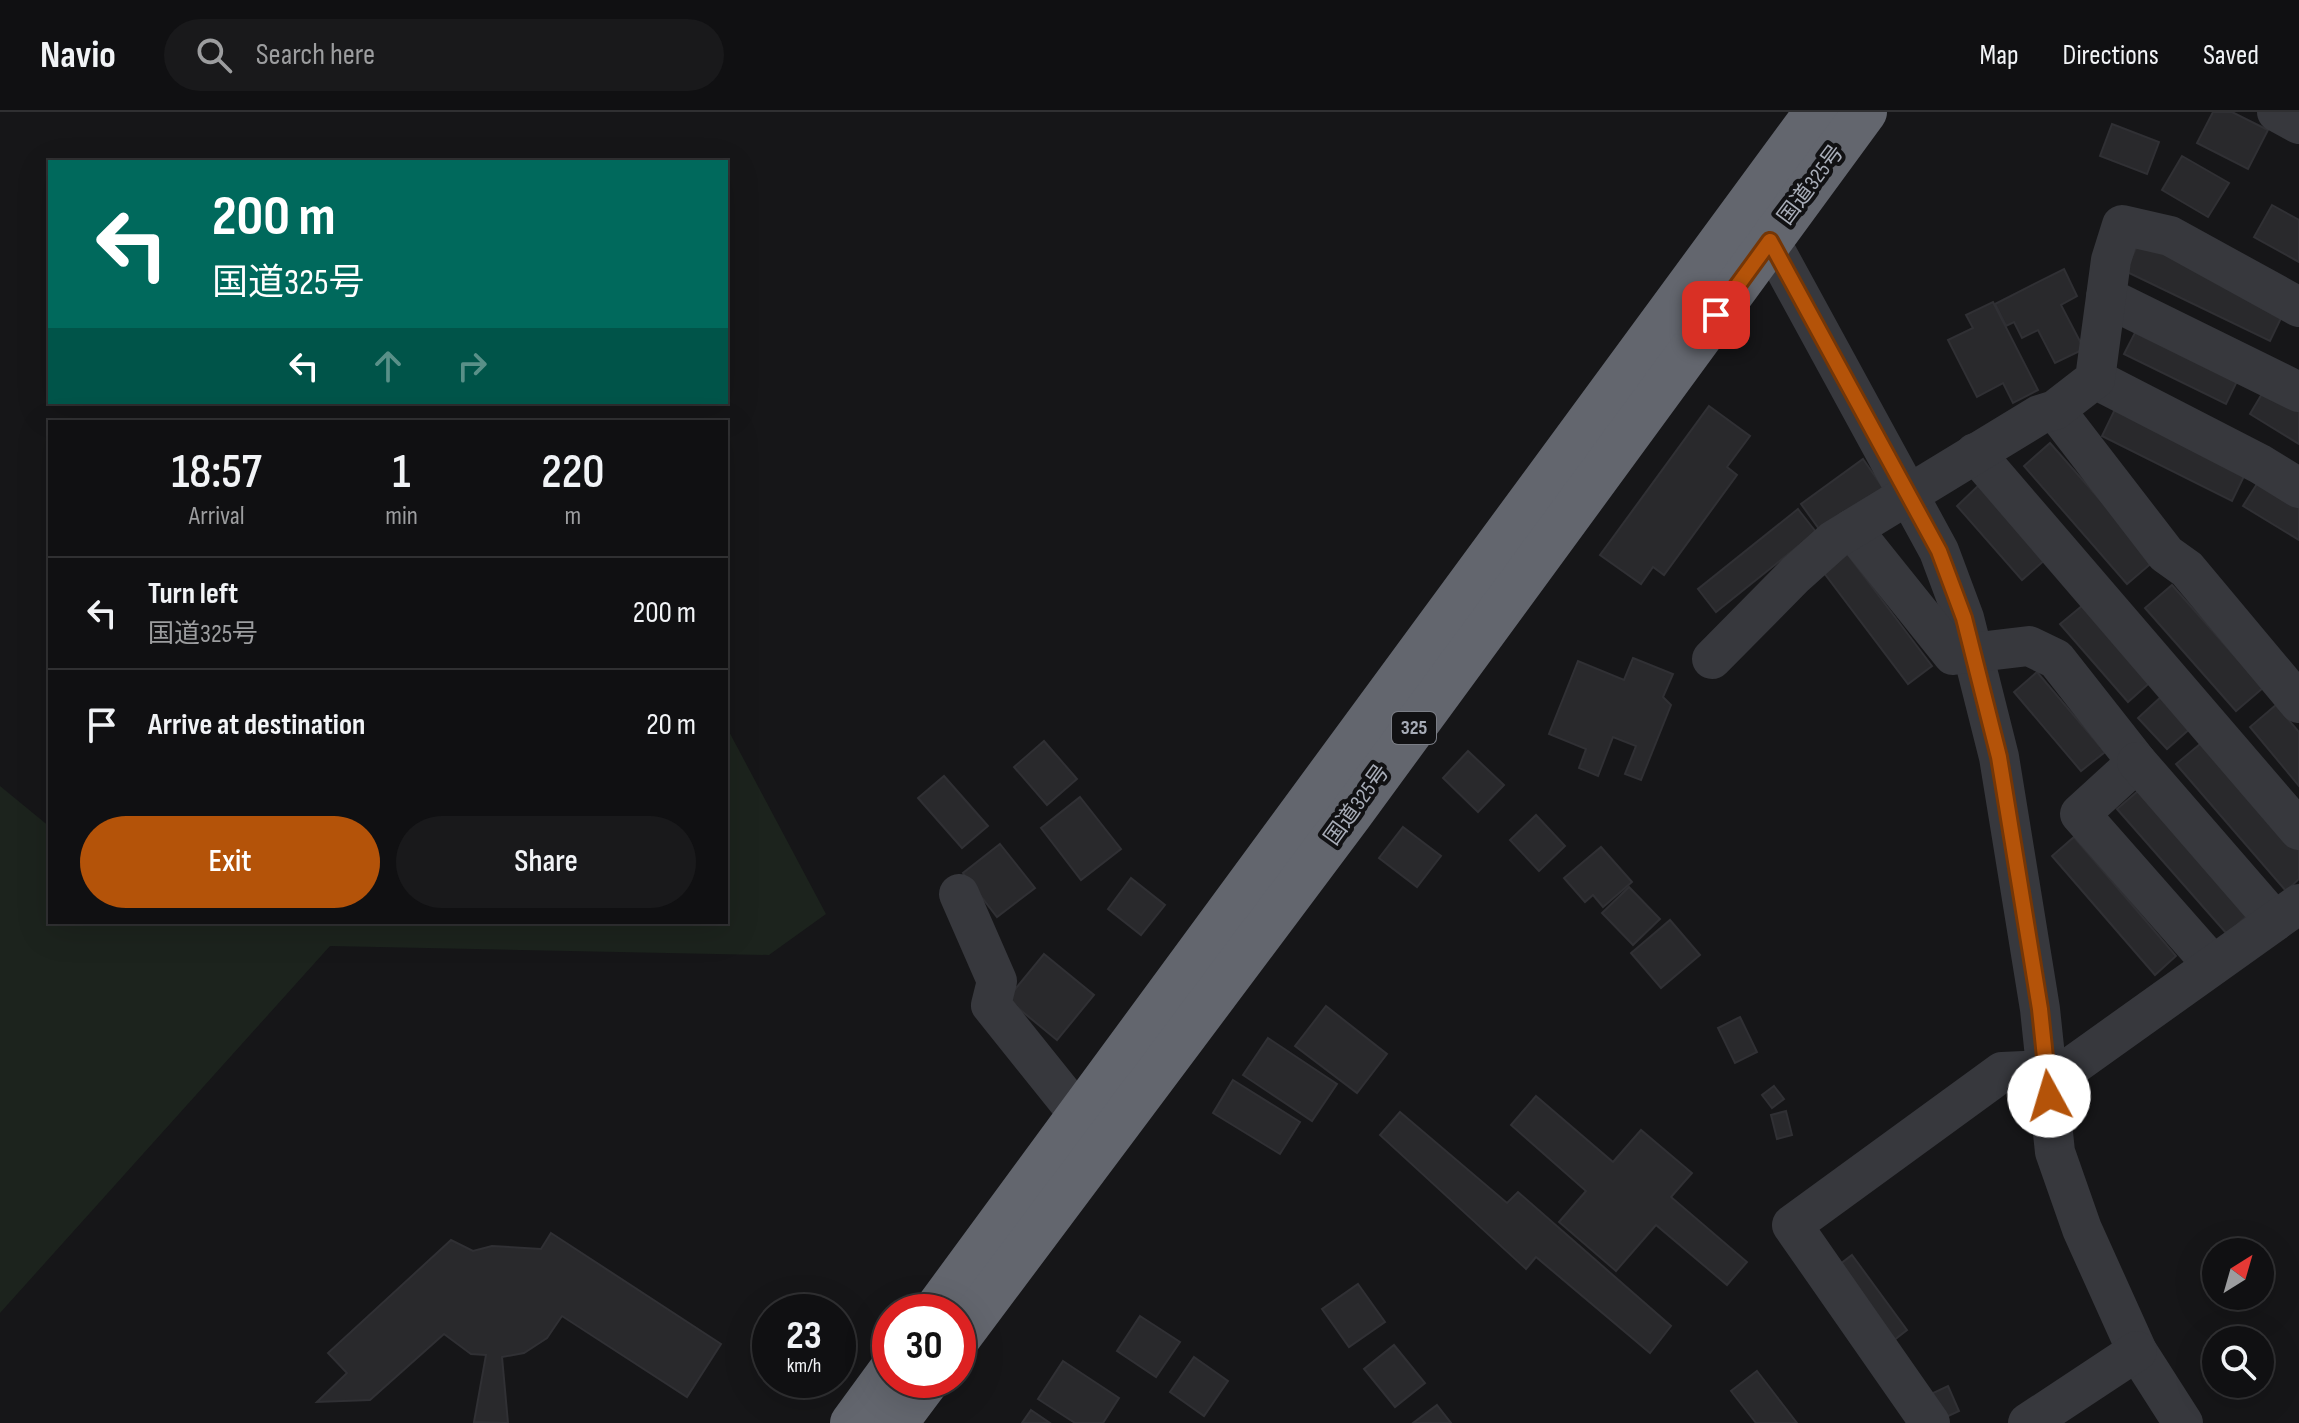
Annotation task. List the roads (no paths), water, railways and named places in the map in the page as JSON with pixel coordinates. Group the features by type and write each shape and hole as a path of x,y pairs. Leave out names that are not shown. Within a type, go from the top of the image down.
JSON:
{"highway":[{"name":"国道325号","path":"976,1315 1351,814 1755,226 1816,112"},
{"name":"国道325号","path":"947,1294 1755,226 1865,112"},
{"path":"852,1423 872,1396"},
{"path":"896,1423 915,1398"}],"street":[{"path":"2277,112 2299,124"},
{"path":"1712,659 1834,540 2039,415 2055,410 2095,379 2111,260 2122,225 2170,236 2299,307"},
{"path":"1755,226 1939,551 1964,618 1999,757 2040,1009 2055,1152 2082,1229 2137,1351 2183,1423"},
{"path":"2106,297 2299,392"},
{"path":"2095,379 2260,464 2299,488"},
{"path":"2055,410 2166,554 2187,569 2286,659 2299,703"},
{"path":"1975,453 2299,830"},
{"path":"1852,529 1953,655 1973,650 2029,646 2056,659 2137,762 2287,912 2068,1069 2002,1072 1792,1225 1930,1423"},
{"path":"2137,762 2080,814 2213,965"},
{"path":"959,894 997,981 991,1005 1080,1116"},
{"path":"2028,1423 2137,1351"}]}
